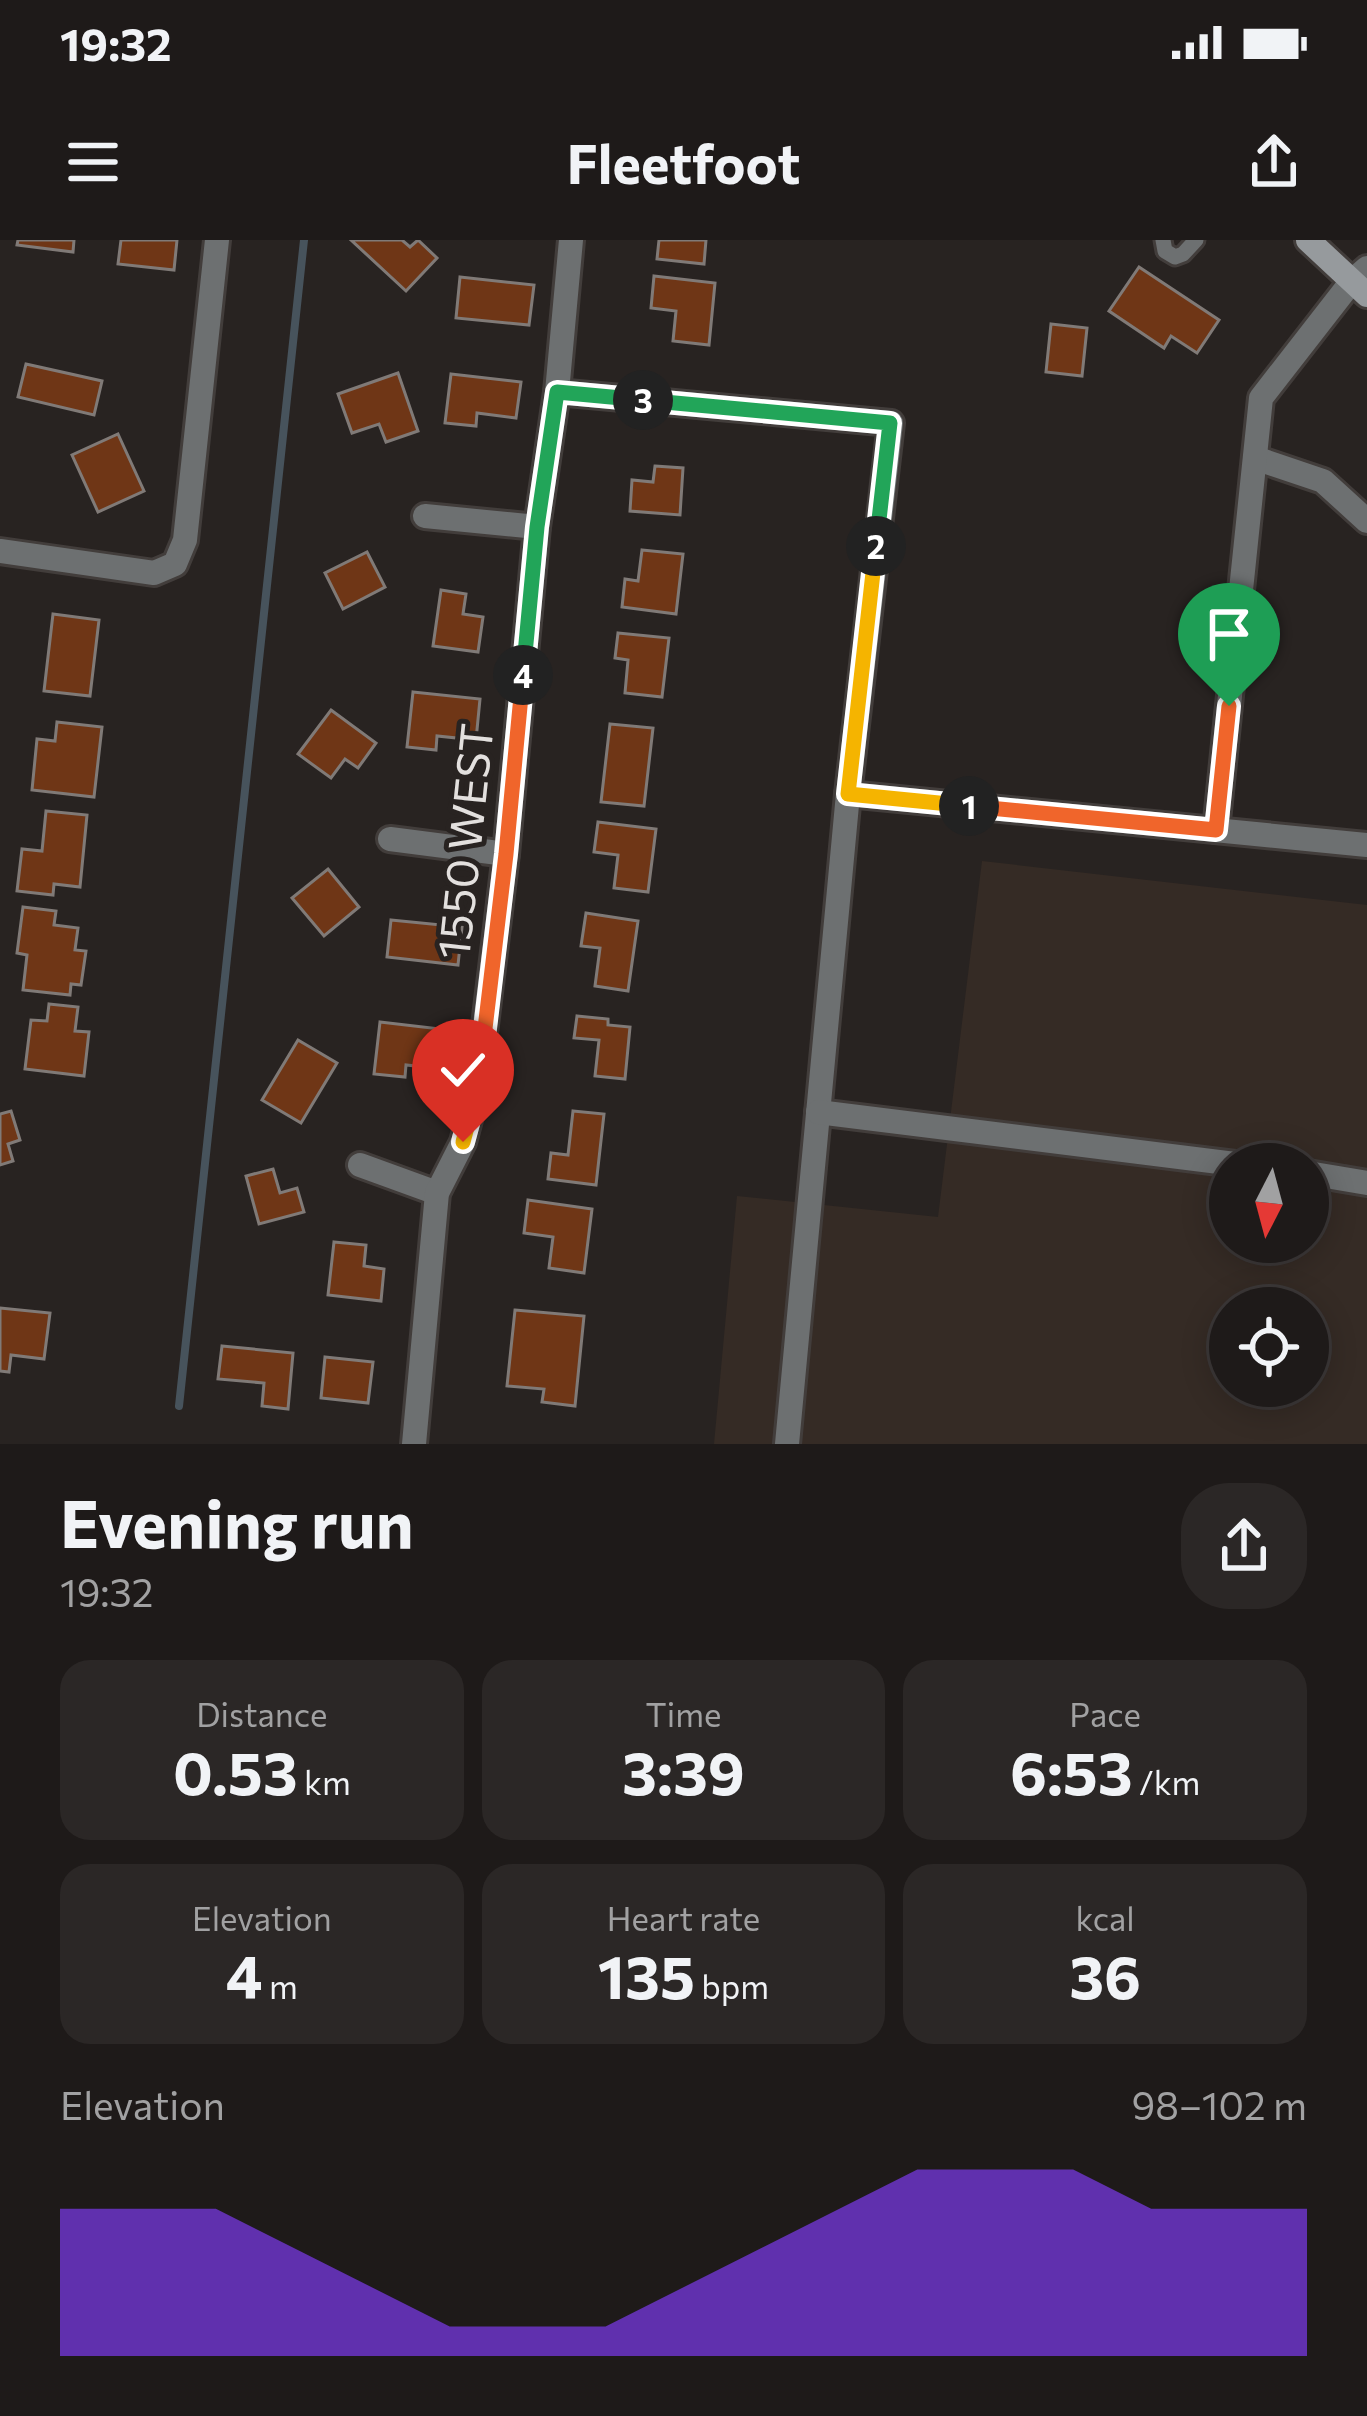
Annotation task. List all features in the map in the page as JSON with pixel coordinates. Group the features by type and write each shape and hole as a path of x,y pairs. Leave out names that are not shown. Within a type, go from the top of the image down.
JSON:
{"main road":[{"path":"1308,240 1362,282"}],"street":[{"path":"0,551 154,573 175,564 185,540 218,240"},
{"name":"1550 WEST","path":"414,1444 437,1193 463,1142 477,1090 571,240"},
{"path":"1216,830 1261,398 1362,282"},
{"path":"557,392 890,423 848,794 787,1444"},
{"path":"1255,458 1323,481 1367,521"},
{"path":"424,516 537,527"},
{"path":"848,794 1367,845"},
{"path":"390,839 506,854"},
{"path":"818,1112 1209,1161"},
{"path":"360,1165 437,1193"},
{"path":"1329,1177 1367,1183"}],"lane":[{"path":"1163,240 1165,251 1175,257 1196,240"}],"shaded area":[{"path":"982,861 1367,905 1367,1444 714,1444 737,1196 938,1217"}],"building":[{"path":"18,240 74,240 73,252 17,245"},
{"path":"121,240 177,240 174,270 118,264"},
{"path":"351,240 402,240 410,247 418,240 437,258 406,291"},
{"path":"659,240 706,240 704,264 657,259"},
{"path":"1139,267 1219,320 1197,353 1171,336 1164,348 1109,311"},
{"path":"654,276 715,283 709,345 673,341 676,311 651,308"},
{"path":"460,277 534,285 529,325 456,318"},
{"path":"1051,324 1087,328 1082,376 1046,372"},
{"path":"26,364 102,381 94,415 18,397"},
{"path":"398,373 418,431 386,442 379,424 352,433 338,394"},
{"path":"451,374 521,382 516,418 477,413 476,426 445,423"},
{"path":"118,434 144,491 98,512 72,455"},
{"path":"655,466 683,468 680,515 630,511 632,480 653,482"},
{"path":"642,550 683,554 676,614 622,607 625,579 638,581"},
{"path":"367,552 385,587 343,609 325,573"},
{"path":"441,590 466,594 463,614 483,617 478,652 433,646"},
{"path":"53,614 99,620 90,696 44,691"},
{"path":"618,633 669,638 662,697 625,693 628,660 615,658"},
{"path":"413,692 480,699 476,740 437,736 436,750 407,747"},
{"path":"331,710 376,743 358,768 345,759 331,778 298,754"},
{"path":"57,722 102,727 94,797 32,790 37,739 55,741"},
{"path":"610,724 653,728 644,806 601,802"},
{"path":"46,811 87,815 80,887 54,884 53,895 17,891 22,849 42,851"},
{"path":"598,822 656,829 648,892 614,888 618,855 594,852"},
{"path":"328,869 359,907 324,936 292,898"},
{"path":"23,907 56,911 54,925 78,928 75,950 86,951 81,985 71,984 70,995 23,990 27,955 17,953"},
{"path":"586,913 638,921 628,991 595,986 600,948 581,946"},
{"path":"391,920 462,927 458,965 387,957"},
{"path":"49,1004 78,1007 75,1031 89,1032 84,1076 25,1069 31,1020 47,1021"},
{"path":"577,1016 630,1027 625,1079 595,1076 599,1040 574,1038"},
{"path":"380,1022 449,1030 444,1069 406,1065 405,1077 374,1074"},
{"path":"298,1040 337,1063 301,1123 262,1100"},
{"path":"11,1111 20,1140 8,1144 13,1161 0,1165 0,1114"},
{"path":"573,1111 604,1114 596,1185 548,1179 551,1153 568,1155"},
{"path":"273,1169 280,1193 297,1188 304,1212 259,1224 246,1176"},
{"path":"528,1200 592,1209 584,1273 549,1268 553,1237 524,1233"},
{"path":"334,1242 366,1245 364,1266 384,1269 381,1301 328,1295"},
{"path":"0,1308 50,1313 44,1359 11,1355 9,1372 0,1371"},
{"path":"515,1310 584,1316 575,1406 542,1402 544,1389 507,1386"},
{"path":"222,1346 293,1353 288,1409 262,1406 264,1383 218,1379"},
{"path":"325,1357 373,1362 368,1403 321,1398"}],"waterway":[{"path":"179,1406 304,240"}],"route":[{"path":"463,1142 477,1090 506,854 537,527 557,392 890,423 848,794 1216,830 1229,706"}]}
